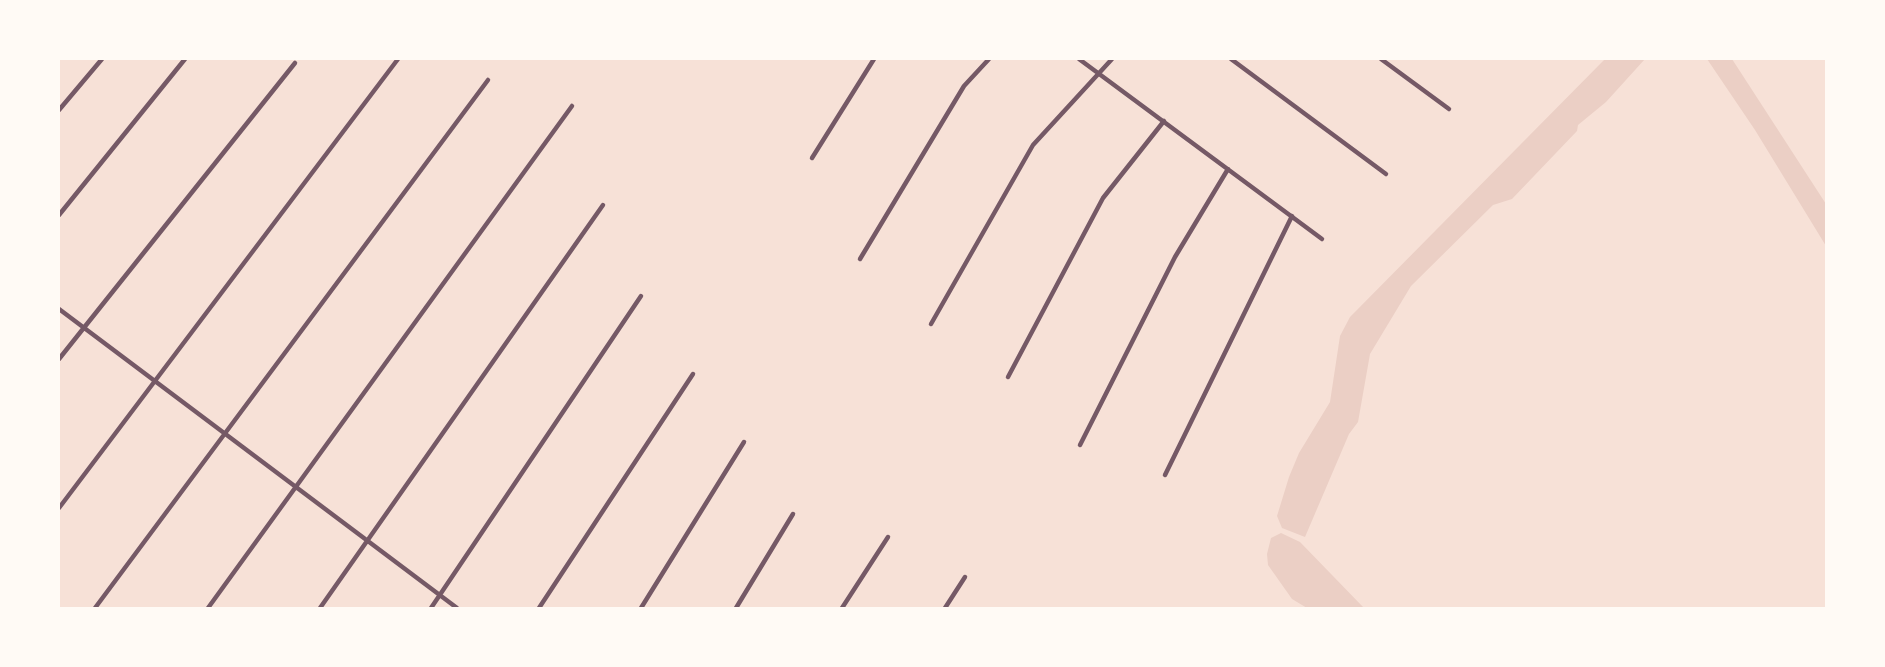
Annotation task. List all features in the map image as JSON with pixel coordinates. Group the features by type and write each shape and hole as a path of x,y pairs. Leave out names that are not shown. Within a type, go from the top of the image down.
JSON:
{"street":[{"path":"59,110 102,59"},
{"path":"59,214 185,59"},
{"path":"59,508 153,380 398,59"},
{"path":"812,158 874,59"},
{"path":"860,259 964,86 989,59"},
{"path":"1079,59 1322,239"},
{"path":"931,324 1033,145 1112,59"},
{"path":"1231,59 1386,174"},
{"path":"1381,59 1449,109"},
{"path":"59,359 295,63"},
{"path":"95,608 488,80"},
{"path":"208,608 572,106"},
{"path":"1008,377 1103,198 1164,121"},
{"path":"1080,445 1175,257 1228,169"},
{"path":"320,608 603,206"},
{"path":"1165,475 1292,216"},
{"path":"431,608 641,296"},
{"path":"59,310 224,436 457,608"},
{"path":"539,608 693,374"},
{"path":"641,608 744,442"},
{"path":"736,608 793,514"},
{"path":"842,608 888,537"},
{"path":"945,608 966,578"}],"shaded area":[{"path":"1605,59 1645,59 1606,102 1578,125 1577,131 1512,199 1493,205 1411,286 1370,354 1358,422 1349,434 1305,537 1282,528 1277,516 1289,477 1299,453 1330,402 1340,336 1350,317"},
{"path":"1707,59 1732,59 1826,204 1826,246 1755,130"},
{"path":"1281,533 1300,542 1364,608 1307,608 1292,599 1268,565 1267,554 1271,538"}]}
